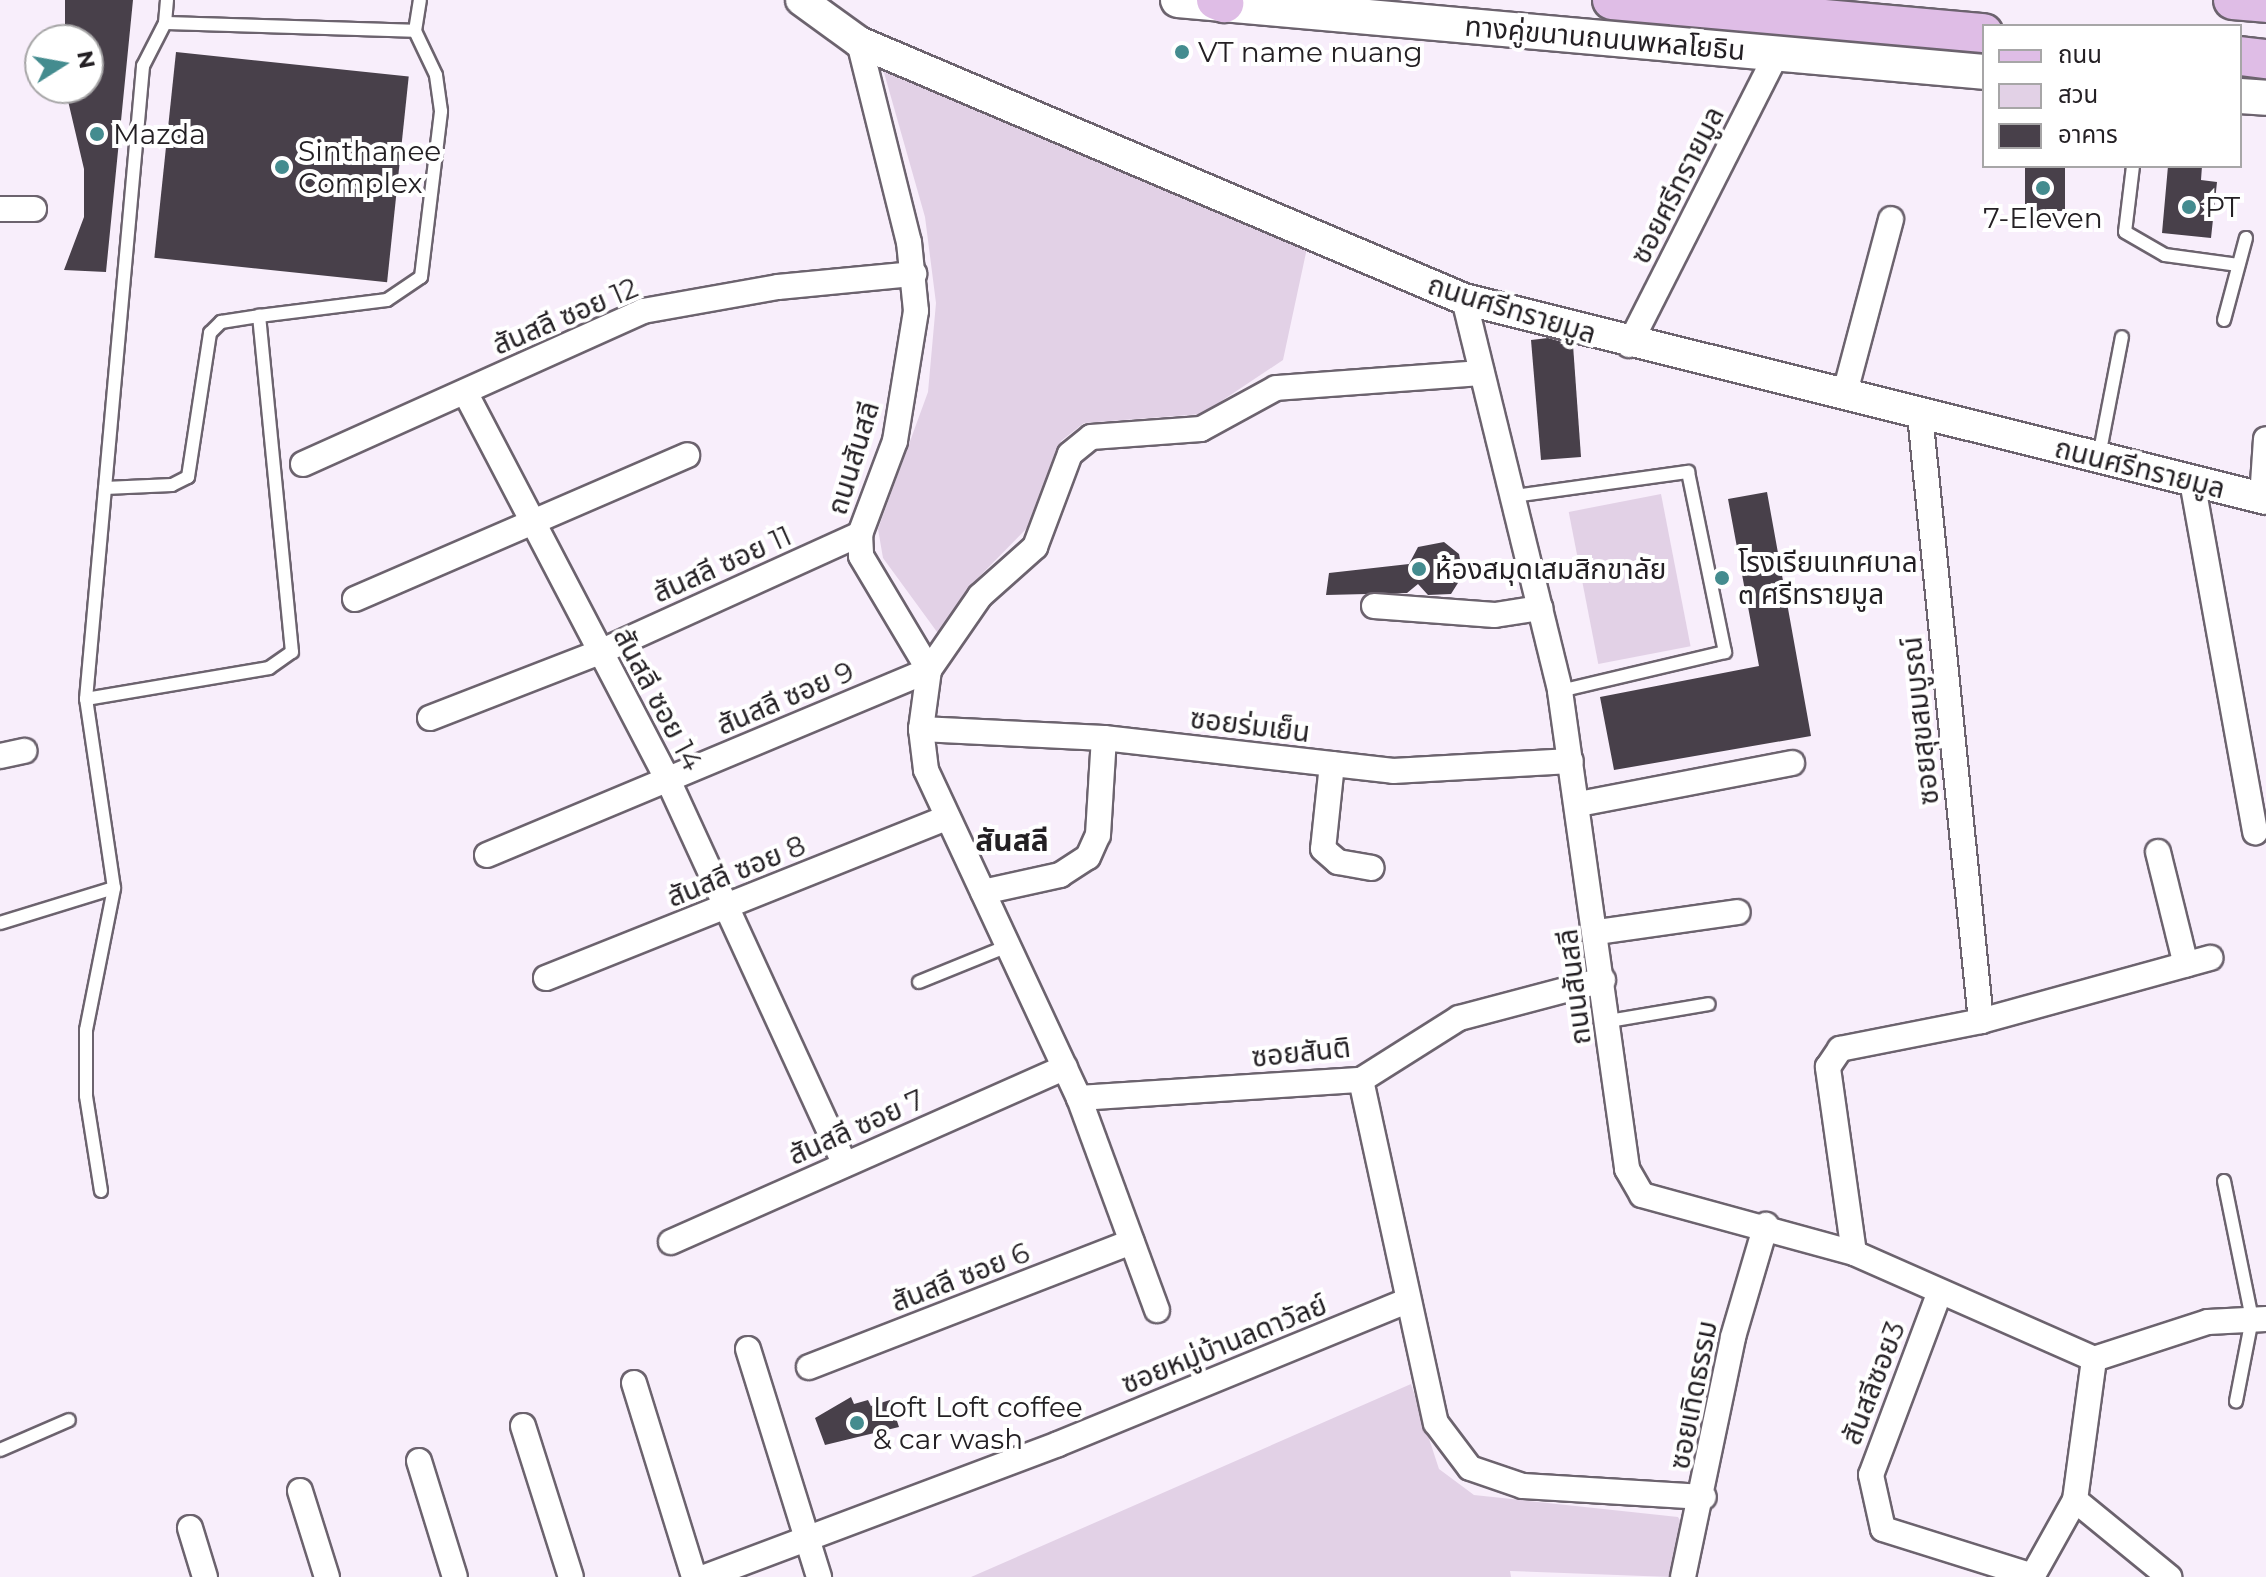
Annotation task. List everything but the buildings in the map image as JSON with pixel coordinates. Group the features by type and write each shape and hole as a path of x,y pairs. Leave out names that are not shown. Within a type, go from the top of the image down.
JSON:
{"main road":[{"name":"ทางคู่ขนานถนนพหลโยธิน","path":"1178,0 1982,72"},
{"path":"1612,0 1982,33"},
{"path":"2242,56 2266,59"}],"street":[{"name":"ถนนศรีทรายมูล","path":"801,0 859,42 1464,299 1629,345 2264,498"},
{"name":"ถนนสันสลี","path":"859,42 914,274 914,323 895,441 860,534 870,578 929,670"},
{"name":"ซอยศรีทรายมูล","path":"1629,345 1777,53"},
{"path":"0,209 34,209"},
{"path":"1844,396 1891,219"},
{"name":"สันสลี ซอย 12","path":"303,464 643,311 778,287 914,274"},
{"name":"ถนนสันสลี","path":"1464,299 1479,373 1514,496 1560,691 1598,932 1627,1169 1642,1195 1766,1225 1854,1253 1939,1294 2094,1359"},
{"path":"1157,1310 1079,1098 926,770 921,729 929,670 980,596 1035,547 1070,454 1091,437 1201,429 1276,388 1479,373"},
{"name":"สันสลี ซอย 14","path":"465,392 668,780 786,1046 845,1164"},
{"name":"ซอยสุขสมบูรณ์","path":"1920,414 1981,1021"},
{"path":"2264,498 2266,439"},
{"path":"355,599 534,525 687,455"},
{"path":"2192,481 2255,832"},
{"name":"สันสลี ซอย 11","path":"430,718 600,652 860,534"},
{"path":"1374,606 1495,615 1540,608"},
{"name":"สันสลี ซอย 9","path":"487,855 929,670"},
{"name":"ซอยร่มเย็น","path":"921,729 1104,738 1393,771 1571,761"},
{"path":"983,892 1060,875 1088,857 1098,835 1104,738"},
{"path":"1579,804 1792,763"},
{"path":"1332,764 1323,849 1338,862 1371,868"},
{"name":"สันสลี ซอย 8","path":"546,978 947,818"},
{"path":"2158,852 2186,965"},
{"path":"1598,932 1738,912"},
{"path":"1854,1253 1828,1067 1840,1049 1981,1021 2210,958"},
{"name":"ซอยสันติ","path":"1079,1098 1361,1080 1459,1018 1603,980"},
{"name":"สันสลี ซอย 7","path":"671,1242 1065,1067"},
{"path":"1361,1080 1436,1423 1470,1468 1523,1486 1704,1497"},
{"name":"ซอยเทิดธรรม","path":"1683,1577 1704,1497 1733,1337 1766,1225"},
{"name":"สันสลี ซอย 6","path":"809,1367 1132,1242"},
{"name":"สันสลีซอย3","path":"1939,1294 1871,1475 1883,1529 2032,1576"},
{"name":"ซอยหมู่บ้านลดาวัลย์","path":"705,1577 1407,1301"},
{"path":"2032,1576 2075,1500 2094,1359 2208,1322 2259,1319"},
{"path":"748,1349 810,1538 819,1577"},
{"path":"634,1383 694,1577"},
{"path":"523,1426 571,1577"},
{"path":"419,1461 455,1577"},
{"path":"300,1491 327,1577"},
{"path":"2075,1500 2169,1577"},
{"path":"190,1528 205,1577"}],"lane":[{"path":"101,1191 87,1110 86,1030 114,888 86,699 143,66 165,23 167,0"},
{"path":"105,488 172,485 188,477 210,333 221,322 387,300 421,277 440,100 415,31 420,0"},
{"path":"165,23 415,31"},
{"path":"2133,168 2125,232 2165,255 2238,265"},
{"path":"2224,320 2246,238"},
{"path":"86,699 269,668 292,652 259,316"},
{"path":"2098,458 2122,337"},
{"path":"1514,496 1688,472 1725,652 1560,691"},
{"path":"0,923 114,888"},
{"path":"919,982 1010,945"},
{"path":"1609,1021 1709,1004"},
{"path":"2224,1181 2259,1319 2236,1401"},
{"path":"0,1450 69,1420"}],"green space":[{"path":"881,62 1307,248 1283,360 1202,414 1084,423 1061,441 1029,526 974,582 940,636 883,558 878,529 928,392 936,303 925,217"},
{"path":"1661,494 1691,646 1598,664 1569,512"},
{"path":"1411,1384 1439,1469 1474,1495 1678,1517 1686,1531 1670,1577 1510,1571 1511,1577 971,1577"}],"place":[{"name":"VT name nuang","path":"1182,52"},
{"name":"Mazda","path":"97,134"},
{"name":"Sinthanee Complex","path":"282,167"},
{"name":"7-Eleven","path":"2043,188"},
{"name":"PT","path":"2189,207"},
{"name":"ห้องสมุดเสมสิกขาลัย","path":"1419,569"},
{"name":"โรงเรียนเทศบาล ๓ ศรีทรายมูล","path":"1722,578"},
{"name":"Loft Loft coffee & car wash","path":"857,1423"}],"district":[{"name":"สันสลี","path":"1012,841"}]}
